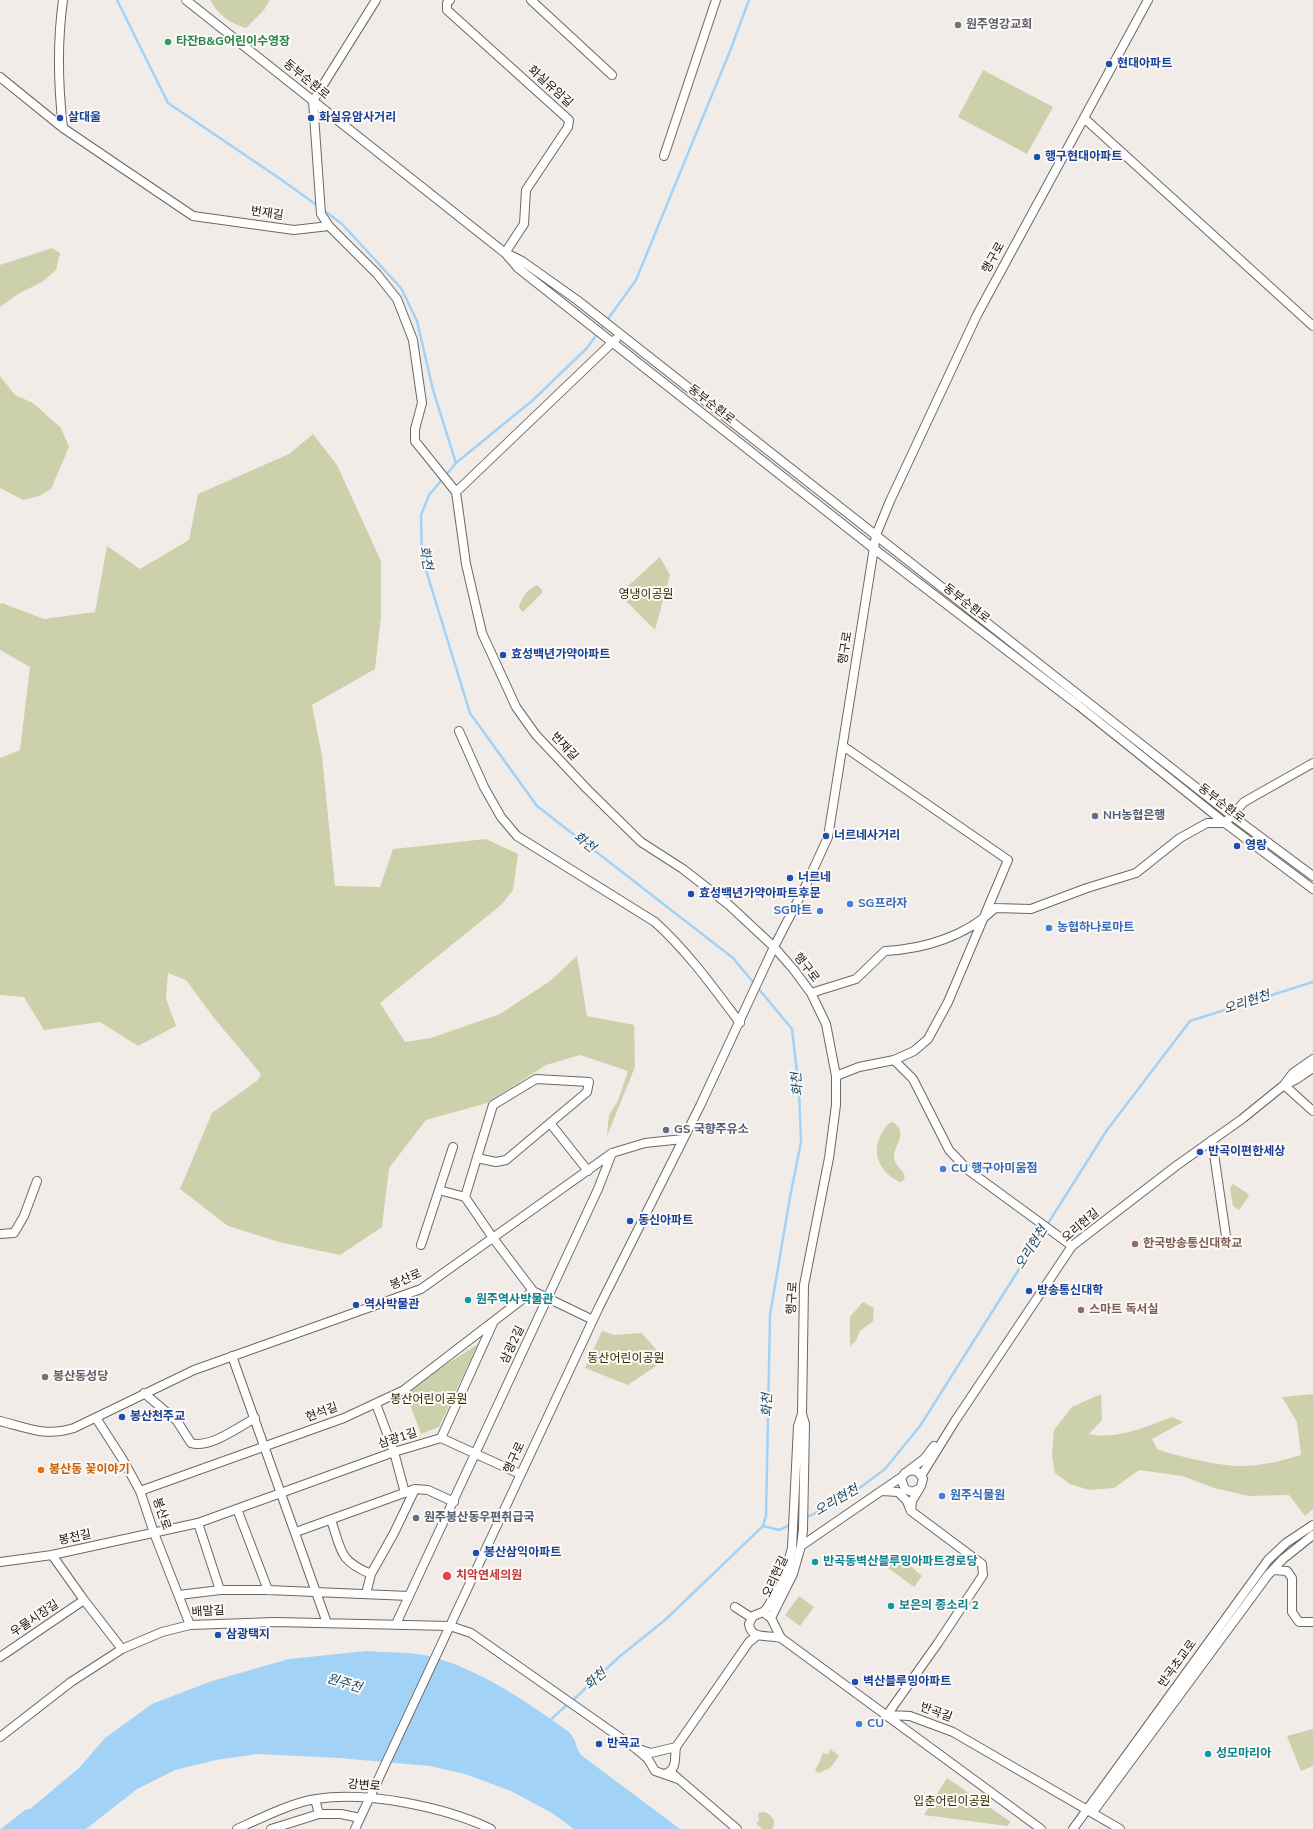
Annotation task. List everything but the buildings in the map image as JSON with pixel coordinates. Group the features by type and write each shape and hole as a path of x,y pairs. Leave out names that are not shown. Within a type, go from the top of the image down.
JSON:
{"street":[{"path":"63,0 60,24 58,82 63,128"},
{"name":"동부순환로","path":"186,0 505,253 518,268 612,343 873,548 1078,706 1225,823 1313,889"},
{"path":"376,0 313,101 321,214 329,226 377,274 397,299 413,340 422,402 415,429 416,440 454,490 612,343 619,334"},
{"name":"화실유암길","path":"450,0 447,3 447,10 569,120 568,127 526,190 524,224 505,253"},
{"path":"531,0 612,75"},
{"path":"664,156 716,0"},
{"name":"행구로","path":"368,1798 441,1646 593,1320 740,1023 774,948 807,883 828,837 876,536 890,501 977,315 1148,0"},
{"name":"번재길","path":"0,78 63,128 194,216 294,230 329,226"},
{"path":"1084,118 1313,326"},
{"name":"동부순환로","path":"505,253 522,261 577,300 1231,815 1313,876"},
{"name":"번재길","path":"454,490 466,564 482,633 516,707 536,735 587,789 642,842 683,869 729,905 774,948"},
{"path":"459,731 484,787 497,811 517,836 655,922 672,937 699,968 740,1023"},
{"path":"836,1076 859,1067 887,1060 894,1060 914,1051 928,1039 948,1002 1008,860 843,746"},
{"path":"811,993 856,979 885,951 906,950 935,942 984,919 995,908 1031,910 1087,888 1136,873 1180,838 1207,824 1225,823 1244,802 1313,763"},
{"name":"행구로","path":"774,948 794,970 811,993 826,1024 836,1076 836,1105 829,1158 804,1285 802,1414 798,1426 800,1482"},
{"name":"오리현길","path":"921,1476 955,1421 1072,1246 1242,1119 1284,1085 1294,1073 1313,1059"},
{"path":"894,1060 913,1079 948,1150 968,1170 1072,1246"},
{"name":"오리현길","path":"1284,1085 1297,1079 1313,1068"},
{"path":"465,1197 493,1105 536,1079 589,1082 587,1092 506,1160 496,1162 477,1158"},
{"path":"1284,1085 1313,1111"},
{"path":"550,1123 588,1171"},
{"name":"봉산로","path":"0,1421 47,1433 60,1432 74,1428 194,1370 421,1289 612,1153 646,1143 683,1139"},
{"path":"1212,1140 1228,1243"},
{"path":"421,1245 440,1190 452,1147"},
{"name":"삼광2길","path":"396,1624 454,1502 598,1189 612,1153"},
{"path":"0,1234 14,1233 24,1216 37,1181"},
{"path":"440,1190 465,1197 493,1238 533,1291 593,1320"},
{"name":"현석길","path":"140,1491 344,1418 404,1390 533,1291"},
{"name":"현석길","path":"441,1438 494,1322"},
{"path":"232,1356 296,1532 327,1623"},
{"path":"144,1393 177,1421 191,1443 197,1445 207,1444 255,1418"},
{"path":"376,1404 394,1452 405,1493"},
{"name":"봉산로","path":"96,1418 124,1460 140,1491 154,1533 190,1625"},
{"name":"오리현길","path":"763,1612 768,1608 798,1545 882,1491 924,1459 955,1421"},
{"path":"441,1438 520,1474"},
{"name":"삼광1길","path":"154,1533 198,1523 394,1452 441,1438"},
{"path":"887,1715 938,1643 983,1575 982,1564 911,1511 902,1490 901,1483 906,1473 916,1471 921,1476 922,1483 912,1501 911,1511"},
{"path":"798,1545 800,1482"},
{"path":"798,1545 800,1482"},
{"path":"296,1532 415,1489 428,1490 454,1502"},
{"path":"366,1594 371,1574 394,1533 415,1489"},
{"path":"882,1491 902,1490 912,1492 919,1489"},
{"path":"237,1509 268,1590"},
{"path":"331,1520 343,1556 349,1563 371,1574"},
{"path":"198,1523 220,1590"},
{"name":"반곡초교로","path":"1080,1829 1090,1812 1268,1560 1286,1543 1313,1525"},
{"name":"봉천길","path":"0,1562 52,1555 154,1533"},
{"name":"반곡초교로","path":"1073,1829 1090,1812 1273,1570 1283,1559 1313,1535"},
{"name":"오리현길","path":"772,1621 793,1574 798,1545"},
{"path":"52,1555 84,1600 122,1649"},
{"path":"1273,1570 1287,1571 1292,1578 1292,1612 1299,1622 1313,1622"},
{"path":"178,1595 220,1590 268,1590 409,1596"},
{"name":"우물시장길","path":"0,1657 84,1600"},
{"path":"735,1607 752,1618"},
{"path":"781,1638 758,1634 749,1624 752,1618 756,1614 763,1612 772,1621 781,1638 1041,1829"},
{"path":"668,1773 675,1766 676,1747 748,1642 758,1634 771,1631 772,1621"},
{"name":"배말길","path":"0,1737 71,1682 122,1649 162,1632 190,1625 242,1622 450,1626"},
{"path":"450,1626 471,1633 604,1726 648,1759 652,1768 658,1774 668,1773 678,1779 737,1829"},
{"name":"반곡길","path":"887,1715 910,1716 953,1732 1120,1829"},
{"path":"635,1748 651,1753 676,1747"},
{"path":"652,1768 651,1760 655,1753 660,1750 670,1752 675,1758"},
{"name":"강변로","path":"237,1829 289,1807 315,1799 348,1796 448,1812 471,1819 491,1829"},
{"path":"355,1829 368,1798"},
{"path":"315,1799 320,1814"},
{"path":"271,1829 320,1814 341,1814 360,1818"}],"green space":[{"path":"210,0 270,0 264,10 246,28 235,24 221,15"},
{"path":"983,70 1053,107 1027,154 958,117"},
{"path":"52,248 60,253 56,270 42,282 18,294 0,307 0,265"},
{"path":"0,376 15,395 33,403 61,428 69,447 51,489 39,496 23,500 0,488"},
{"path":"313,434 337,465 381,561 381,616 375,669 312,705 322,756 335,886 380,887 393,849 486,839 518,854 513,890 501,905 380,1003 405,1042 431,1038 500,1014 550,981 577,956 587,1016 634,1025 635,1067 607,1136 609,1115 618,1101 628,1071 580,1055 546,1065 487,1103 426,1120 389,1168 382,1227 340,1255 279,1242 228,1226 180,1189 212,1113 258,1080 261,1074 214,1018 186,980 168,973 166,999 176,1026 138,1046 100,1022 44,1030 24,997 0,995 0,758 20,750 30,667 0,650 0,604 2,603 44,619 95,612 107,546 140,569 189,540 198,494 289,454"},
{"name":"영냉이공원","path":"660,557 670,575 655,630 619,594"},
{"path":"537,585 542,590 542,593 523,612 519,608 523,597 530,589"},
{"path":"892,1122 900,1130 901,1134 894,1157 896,1163 905,1176 903,1181 900,1182 882,1168 877,1155 877,1148 882,1133"},
{"path":"1233,1184 1249,1196 1239,1210 1233,1206 1230,1188"},
{"path":"863,1302 874,1308 873,1321 860,1331 856,1341 850,1346 850,1317"},
{"name":"동산어린이공원","path":"602,1331 614,1335 642,1333 665,1360 628,1385 585,1368"},
{"name":"봉산어린이공원","path":"478,1344 439,1427 421,1434 405,1391"},
{"path":"1101,1394 1102,1420 1089,1434 1110,1435 1131,1432 1172,1417 1183,1422 1152,1439 1157,1449 1206,1462 1236,1466 1252,1466 1301,1455 1297,1422 1282,1397 1313,1394 1313,1509 1305,1516 1289,1495 1249,1496 1214,1488 1182,1476 1139,1470 1114,1488 1089,1490 1070,1484 1055,1473 1052,1456 1054,1430 1072,1407"},
{"path":"898,1555 922,1576 914,1587 888,1568"},
{"path":"799,1596 814,1607 800,1626 785,1615"},
{"path":"1313,1729 1313,1766 1301,1771 1287,1736"},
{"path":"830,1749 839,1756 830,1768 818,1773 815,1770 823,1753 828,1754"},
{"name":"입춘어린이공원","path":"947,1778 1011,1822 1007,1826 924,1815"},
{"path":"764,1812 771,1816 774,1821 772,1829 762,1829 756,1823 759,1821 758,1813"}],"water":[{"name":"원주천","path":"367,1651 421,1654 465,1668 502,1687 537,1709 569,1732 574,1738 577,1749 581,1755 680,1829 574,1829 552,1813 511,1791 465,1774 430,1766 339,1758 257,1754 216,1760 175,1770 137,1789 86,1829 1,1829 25,1810 30,1809 79,1768 105,1738 152,1704 212,1681 289,1659"}],"waterway":[{"path":"117,0 168,103 318,206"},
{"name":"화천","path":"572,1701 619,1657 665,1620 763,1526 766,1516 770,1315 801,1142 799,1090 792,1029 733,958 537,806 470,713 422,557 421,515 429,495 456,463 533,400 587,348 636,280 730,51 749,0"},
{"path":"322,209 342,224 401,288 417,321 433,390 456,463"},
{"name":"오리현천","path":"805,1518 849,1496 885,1469 920,1426 1107,1130 1190,1021 1313,982"},
{"name":"오리현천","path":"763,1526 779,1530 801,1520"},
{"name":"화천","path":"549,1721 568,1704"}],"place":[{"name":"원주영강교회","path":"958,25"},
{"name":"타잔B&G어린이수영장","path":"168,42"},
{"name":"현대아파트","path":"1109,64"},
{"name":"살대울","path":"60,118"},
{"name":"화실유암사거리","path":"311,118"},
{"name":"행구현대아파트","path":"1037,157"},
{"name":"효성백년가약아파트","path":"503,655"},
{"name":"NH농협은행","path":"1095,816"},
{"name":"너르네사거리","path":"826,836"},
{"name":"영랑","path":"1237,846"},
{"name":"너르네","path":"790,878"},
{"name":"효성백년가약아파트후문","path":"691,894"},
{"name":"SG프라자","path":"850,904"},
{"name":"SG마트","path":"820,911"},
{"name":"농협하나로마트","path":"1049,928"},
{"name":"GS 국향주유소","path":"666,1130"},
{"name":"반곡이편한세상","path":"1200,1152"},
{"name":"CU 행구아미움점","path":"943,1169"},
{"name":"동신아파트","path":"630,1221"},
{"name":"한국방송통신대학교","path":"1135,1244"},
{"name":"방송통신대학","path":"1029,1291"},
{"name":"원주역사박물관","path":"468,1300"},
{"name":"역사박물관","path":"356,1305"},
{"name":"스마트 독서실","path":"1081,1310"},
{"name":"봉산동성당","path":"45,1377"},
{"name":"봉산천주교","path":"122,1417"},
{"name":"봉산동 꽃이야기","path":"41,1470"},
{"name":"원주식물원","path":"942,1496"},
{"name":"원주봉산동우편취급국","path":"416,1518"},
{"name":"봉산삼익아파트","path":"476,1553"},
{"name":"반곡동벽산블루밍아파트경로당","path":"815,1562"},
{"name":"치악연세의원","path":"447,1576"},
{"name":"보은의 종소리 2","path":"891,1606"},
{"name":"삼광택지","path":"218,1635"},
{"name":"벽산블루밍아파트","path":"855,1682"},
{"name":"CU","path":"859,1724"},
{"name":"반곡교","path":"599,1744"},
{"name":"성모마리아","path":"1208,1754"}]}
